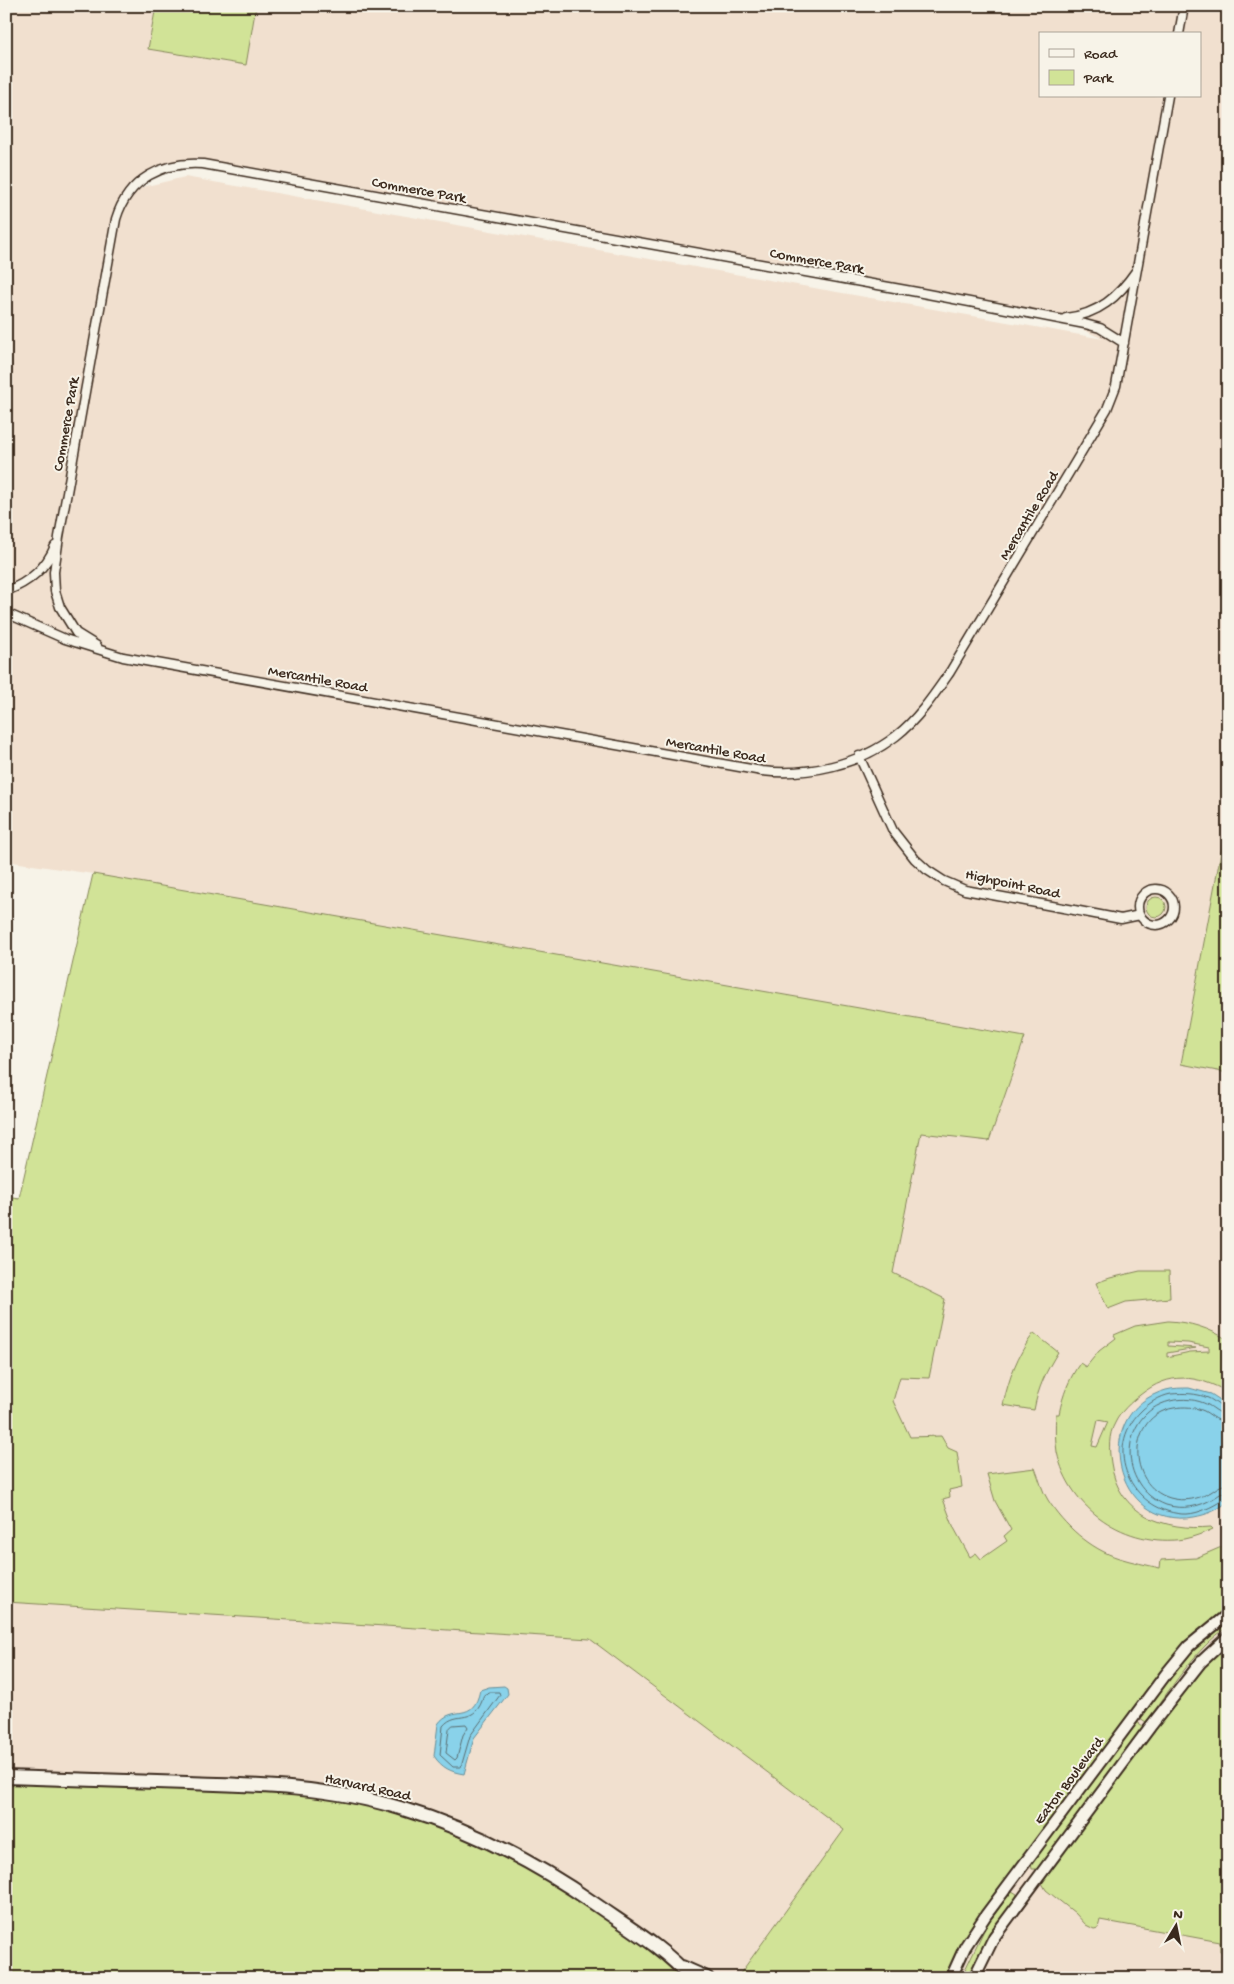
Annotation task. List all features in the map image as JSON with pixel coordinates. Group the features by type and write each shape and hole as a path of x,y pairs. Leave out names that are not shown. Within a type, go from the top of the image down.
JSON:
{"main road":[{"name":"Harvard Road","path":"6,1776 241,1784 301,1789 350,1796 400,1808 461,1829 518,1855 568,1885 681,1966 707,1978"},
{"name":"Harvard Road","path":"681,1966 690,1978"}],"street":[{"path":"1179,32 1184,6"},
{"name":"Commerce Park","path":"1059,319 1080,316 1107,304 1118,294 1138,269 1168,98"},
{"name":"Commerce Park","path":"107,653 76,633 60,606 55,591 54,572 116,219 120,206 129,193 142,180 157,170 170,165 203,164 906,290 1100,328 1124,343"},
{"name":"Mercantile Road","path":"6,613 65,639 107,653 762,771 776,773 815,771 840,765 895,737 932,699 950,672 1107,409 1116,386 1138,269"},
{"name":"Commerce Park","path":"6,591 22,585 46,564 59,538"},
{"name":"Highpoint Road","path":"859,756 893,831 915,859 927,870 944,880 974,892 1121,919 1140,915"},
{"name":"Highpoint Road","path":"1150,890 1165,891 1174,903 1174,910 1169,920 1164,923 1151,924 1140,915 1138,908 1139,900 1143,894 1150,890"},
{"name":"Eaton Boulevard","path":"951,1978 965,1947 986,1915 1166,1674 1189,1646 1228,1614"},
{"path":"974,1978 994,1937 1144,1735 1190,1674 1228,1637"}],"shaded area":[{"path":"6,6 156,6 148,49 246,65 256,6 1228,6 1228,815 1181,1064 1228,1073 1228,1978 6,1978 6,1196 19,1198 93,874 6,861","holes":["203,164 1059,319 1103,339 185,177 134,189 170,165"]}],"green space":[{"path":"156,6 256,6 246,65 148,49"},
{"path":"1228,815 1228,1073 1181,1064"},
{"path":"93,874 1025,1037 989,1141 921,1133 893,1273 945,1299 929,1378 900,1377 893,1401 910,1437 941,1436 948,1448 957,1452 962,1487 949,1490 950,1497 943,1499 954,1528 970,1557 976,1553 981,1559 1007,1541 1004,1536 1011,1530 995,1501 987,1474 1035,1468 1042,1489 1054,1509 1079,1535 1108,1554 1160,1568 1161,1560 1196,1558 1226,1545 1228,1548 1228,1614 1189,1646 1015,1877 951,1978 737,1978 844,1830 590,1639 6,1602 6,1196 19,1198"},
{"path":"1156,897 1163,900 1166,907 1163,914 1156,917 1149,914 1146,907 1149,900"},
{"path":"1140,1271 1169,1271 1170,1298 1126,1302 1108,1309 1096,1283"},
{"path":"1168,1321 1184,1323 1199,1326 1228,1340 1228,1392 1194,1379 1183,1378 1162,1382 1151,1387 1129,1404 1117,1419 1110,1438 1111,1463 1115,1481 1123,1496 1146,1516 1161,1522 1177,1526 1211,1527 1213,1529 1199,1535 1184,1539 1162,1540 1141,1537 1121,1530 1103,1520 1087,1507 1074,1491 1064,1472 1057,1452 1056,1414 1059,1414 1062,1400 1076,1369 1080,1363 1086,1367 1099,1351 1116,1338 1114,1335 1135,1326","holes":["1168,1342 1209,1347 1209,1351 1190,1352 1167,1357 1167,1353 1196,1348 1168,1346","1098,1420 1108,1422 1097,1447 1092,1446"]},
{"path":"1034,1333 1058,1352 1043,1380 1034,1410 1003,1405 1014,1367"},
{"path":"1228,1619 1228,1627 1194,1658 1146,1722 1140,1718 1160,1691 1203,1641"},
{"path":"1228,1637 1228,1978 1222,1978 1226,1954 1220,1951 1220,1942 1100,1920 1098,1928 1094,1929 1086,1925 1075,1913 1046,1890 1042,1883 1045,1876 1185,1680"},
{"path":"1137,1722 1143,1726 1037,1869 1032,1869 1031,1863"},
{"path":"6,1777 350,1796 518,1855 690,1978 6,1978"},
{"path":"1012,1891 1017,1894 1016,1897 989,1936 968,1978 961,1978 987,1924"}],"water":[{"path":"1189,1388 1211,1394 1228,1405 1228,1501 1216,1509 1199,1516 1167,1516 1145,1506 1129,1489 1121,1467 1119,1444 1126,1421 1142,1402 1166,1390"},
{"path":"504,1686 507,1688 508,1694 474,1738 464,1774 451,1771 434,1756 438,1724 450,1715 468,1711 473,1707 480,1690"}]}
